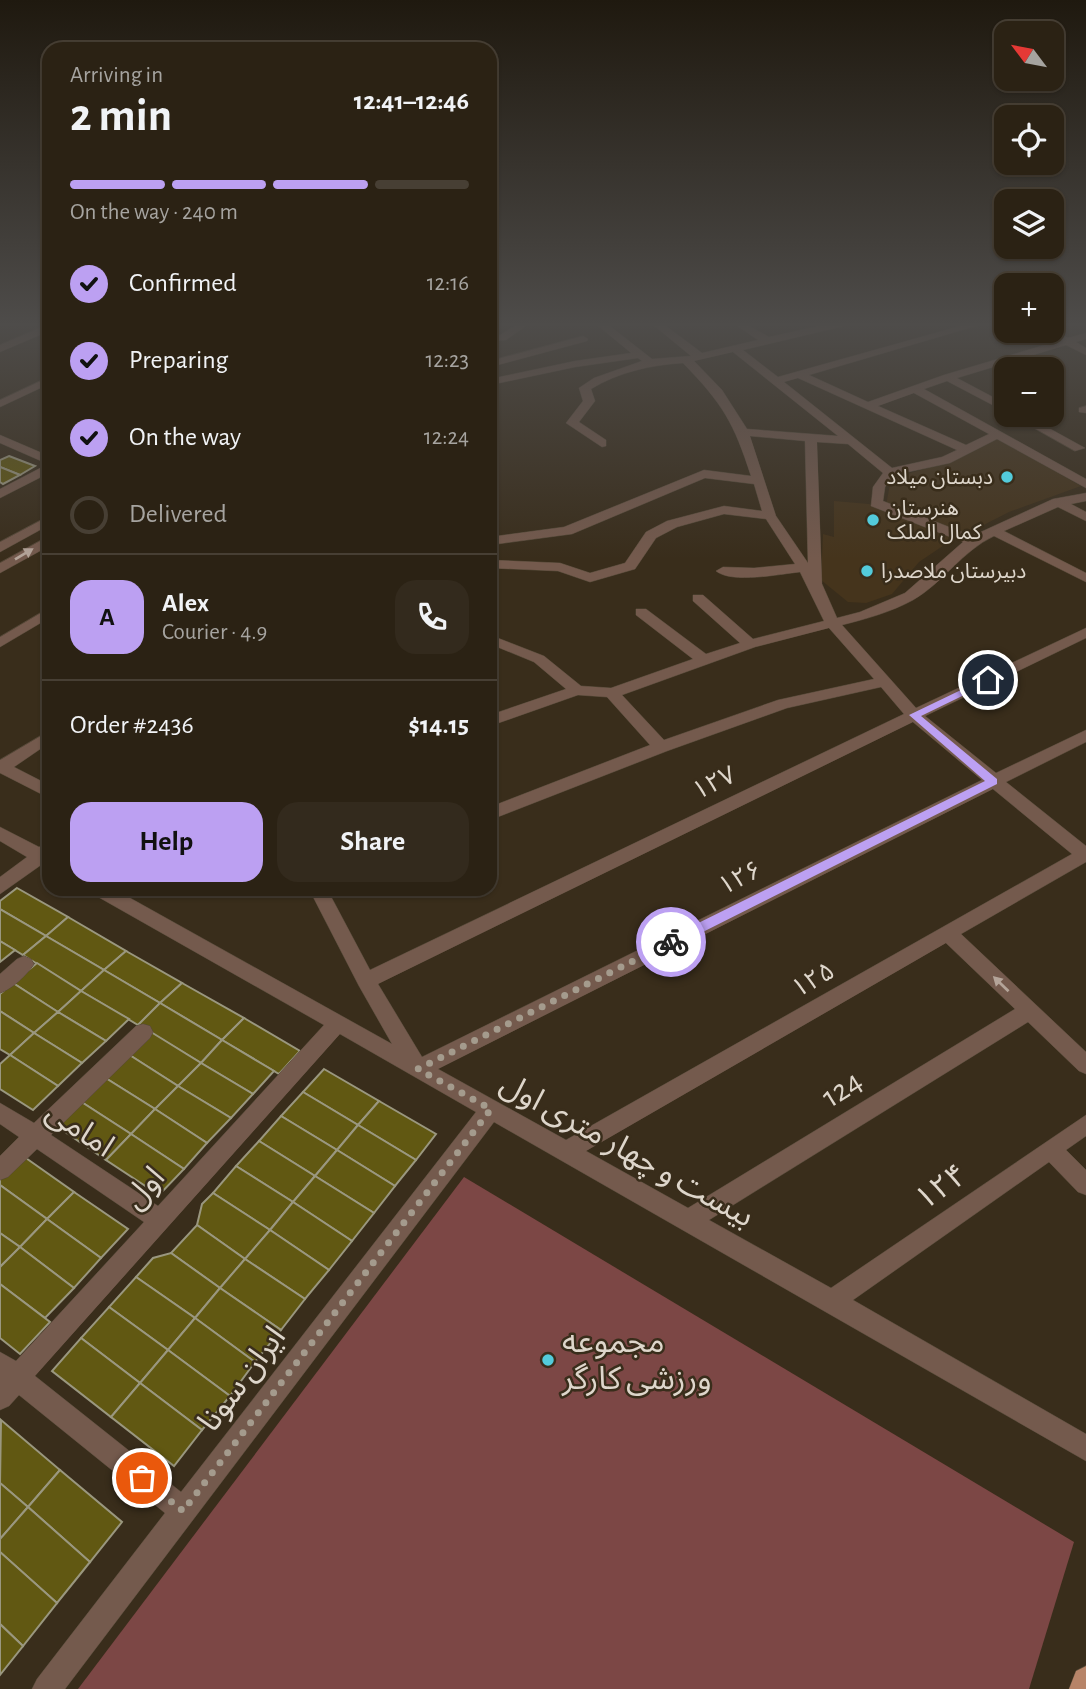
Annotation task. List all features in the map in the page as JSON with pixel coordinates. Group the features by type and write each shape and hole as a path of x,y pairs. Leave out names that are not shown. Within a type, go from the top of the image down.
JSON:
{"main road":[{"path":"1084,1689 1086,1681"}],"street":[{"path":"588,402 572,423 602,443"},
{"path":"724,402 743,432 770,516 815,584 833,624 914,715 1086,855"},
{"path":"803,402 890,472"},
{"path":"858,402 967,450"},
{"path":"867,406 878,402"},
{"path":"940,402 1086,484"},
{"path":"1041,427 1082,447"},
{"path":"743,432 851,441"},
{"path":"972,541 876,503 878,487 890,472 946,460 999,434"},
{"path":"811,438 815,584"},
{"path":"0,439 42,455"},
{"path":"0,453 14,445"},
{"path":"1042,458 1082,447"},
{"path":"0,494 42,472"},
{"path":"497,540 567,531 704,474 758,481"},
{"path":"497,719 578,690 612,693 750,644 865,615 910,596 972,541 992,530 1058,502 1086,497"},
{"path":"1058,502 1086,517"},
{"path":"497,564 560,567 590,578 629,566 651,535 672,524 724,510 770,516"},
{"path":"0,548 42,524"},
{"path":"992,530 1086,579"},
{"path":"0,569 42,544"},
{"path":"723,571 748,575 775,569 805,568"},
{"path":"698,598 750,644"},
{"path":"641,612 704,660"},
{"path":"0,643 42,616"},
{"name":"۱۲۷","path":"366,981 1086,632"},
{"path":"497,642 539,659 578,690"},
{"path":"497,811 661,747 783,704 884,682"},
{"path":"612,693 661,747"},
{"name":"۱۲۶","path":"418,1069 1086,735"},
{"path":"42,741 1,768 42,788"},
{"path":"0,833 42,853"},
{"name":"۱۲۵","path":"566,1151 1086,855"},
{"path":"0,887 42,858"},
{"name":"بیست و چهار متری اول","path":"111,896 832,1301 1086,1448"},
{"path":"326,896 366,981 418,1069"},
{"path":"948,933 1086,1065"},
{"path":"0,985 24,964"},
{"name":"124","path":"688,1220 1029,1011"},
{"name":"اول","path":"0,1397 9,1371 160,1220 338,1023"},
{"path":"0,1170 143,1032"},
{"name":"ایران سونا","path":"47,1689 491,1109"},
{"name":"امامی","path":"0,1112 160,1220"},
{"name":"۱۲۴","path":"832,1301 1086,1124"},
{"path":"1050,1149 1086,1185"},
{"path":"9,1371 183,1511"}],"shaded area":[{"path":"997,438 1081,486 1009,512 964,535 886,505 890,484 901,476 956,459"},
{"path":"834,501 869,504 956,537 919,562 892,594 866,603 848,602 821,580 823,534 834,537"},
{"name":"مجموعه ورزشی کارگر","path":"464,1177 1074,1542 1029,1689 78,1689"}],"building":[{"path":"9,456 35,466 20,475 0,467 0,460"},
{"path":"0,467 20,475 3,484 0,482"},
{"path":"17,888 68,917 46,936 0,909 0,901"},
{"path":"0,909 46,936 23,955 0,941"},
{"path":"68,917 126,951 104,970 46,936"},
{"path":"46,936 104,970 81,991 23,955"},
{"path":"0,941 15,950 0,962"},
{"path":"126,951 182,983 160,1003 104,970"},
{"path":"37,963 81,991 58,1012 13,983"},
{"path":"104,970 160,1003 138,1025 81,991"},
{"path":"13,983 58,1012 34,1033 0,1011 0,994"},
{"path":"182,983 244,1018 222,1040 160,1003"},
{"path":"81,991 129,1019 106,1041 58,1012"},
{"path":"160,1003 222,1040 201,1063 138,1025"},
{"path":"0,1011 34,1033 10,1055 0,1049"},
{"path":"58,1012 106,1041 82,1063 34,1033"},
{"path":"244,1018 300,1051 279,1074 222,1040"},
{"path":"151,1032 201,1063 178,1086 128,1054"},
{"path":"34,1033 82,1063 58,1086 10,1055"},
{"path":"222,1040 274,1071 253,1094 201,1063"},
{"path":"128,1054 178,1086 155,1109 104,1077"},
{"path":"10,1055 58,1086 33,1110 0,1089 0,1064"},
{"path":"201,1063 253,1094 231,1118 178,1086"},
{"path":"324,1069 379,1101 358,1125 303,1092"},
{"path":"104,1077 155,1109 131,1134 80,1101"},
{"path":"178,1086 231,1118 207,1143 155,1109"},
{"path":"303,1092 358,1125 337,1150 281,1116"},
{"path":"80,1101 131,1134 106,1160 55,1125"},
{"path":"379,1101 436,1134 416,1160 358,1125"},
{"path":"155,1109 207,1143 184,1169 131,1134"},
{"path":"281,1116 337,1150 315,1176 259,1141"},
{"path":"358,1125 416,1160 395,1186 337,1150"},
{"path":"131,1134 184,1169 159,1195 106,1160"},
{"path":"259,1141 315,1176 293,1202 236,1166"},
{"path":"337,1150 395,1186 374,1213 315,1176"},
{"path":"23,1156 74,1192 47,1219 0,1185 0,1178"},
{"path":"236,1166 293,1202 270,1230 213,1193"},
{"path":"315,1176 374,1213 352,1241 293,1202"},
{"path":"0,1185 47,1219 20,1247 0,1233"},
{"path":"74,1192 128,1229 101,1258 47,1219"},
{"path":"213,1193 270,1230 245,1259 197,1225 202,1204"},
{"path":"293,1202 352,1241 329,1270 270,1230"},
{"path":"47,1219 101,1258 74,1288 20,1247"},
{"path":"197,1225 245,1259 220,1288 171,1253"},
{"path":"270,1230 329,1270 305,1299 245,1259"},
{"path":"0,1233 20,1247 0,1267"},
{"path":"20,1247 74,1288 45,1318 0,1284 0,1267"},
{"path":"171,1253 220,1288 195,1318 136,1277 153,1258"},
{"path":"245,1259 305,1299 281,1330 220,1288"},
{"path":"136,1277 195,1318 168,1350 109,1307"},
{"path":"0,1284 50,1322 20,1354 0,1338"},
{"path":"220,1288 281,1330 255,1362 195,1318"},
{"path":"109,1307 168,1350 140,1383 81,1338"},
{"path":"195,1318 255,1362 230,1396 168,1350"},
{"path":"81,1338 140,1383 111,1417 52,1371"},
{"path":"168,1350 230,1396 202,1430 140,1383"},
{"path":"140,1383 202,1430 174,1466 111,1417"},
{"path":"1,1420 60,1470 28,1507 0,1483"},
{"path":"60,1470 122,1522 90,1562 28,1507"},
{"path":"0,1483 28,1507 0,1539"},
{"path":"28,1507 90,1562 57,1603 0,1552 0,1539"},
{"path":"0,1552 57,1603 23,1646 0,1624"},
{"path":"0,1624 23,1646 0,1675"}],"way so far":[{"path":"142,1478 183,1511 491,1109 418,1069 671,942"}],"place":[{"name":"دبستان میلاد","path":"1007,477"},
{"name":"هنرستان کمال الملک","path":"873,520"},
{"name":"دبیرستان ملاصدرا","path":"867,571"},
{"name":"مجموعه ورزشی کارگر","path":"548,1360"}],"route":[{"path":"671,942 993,782 914,715 988,680"}]}
